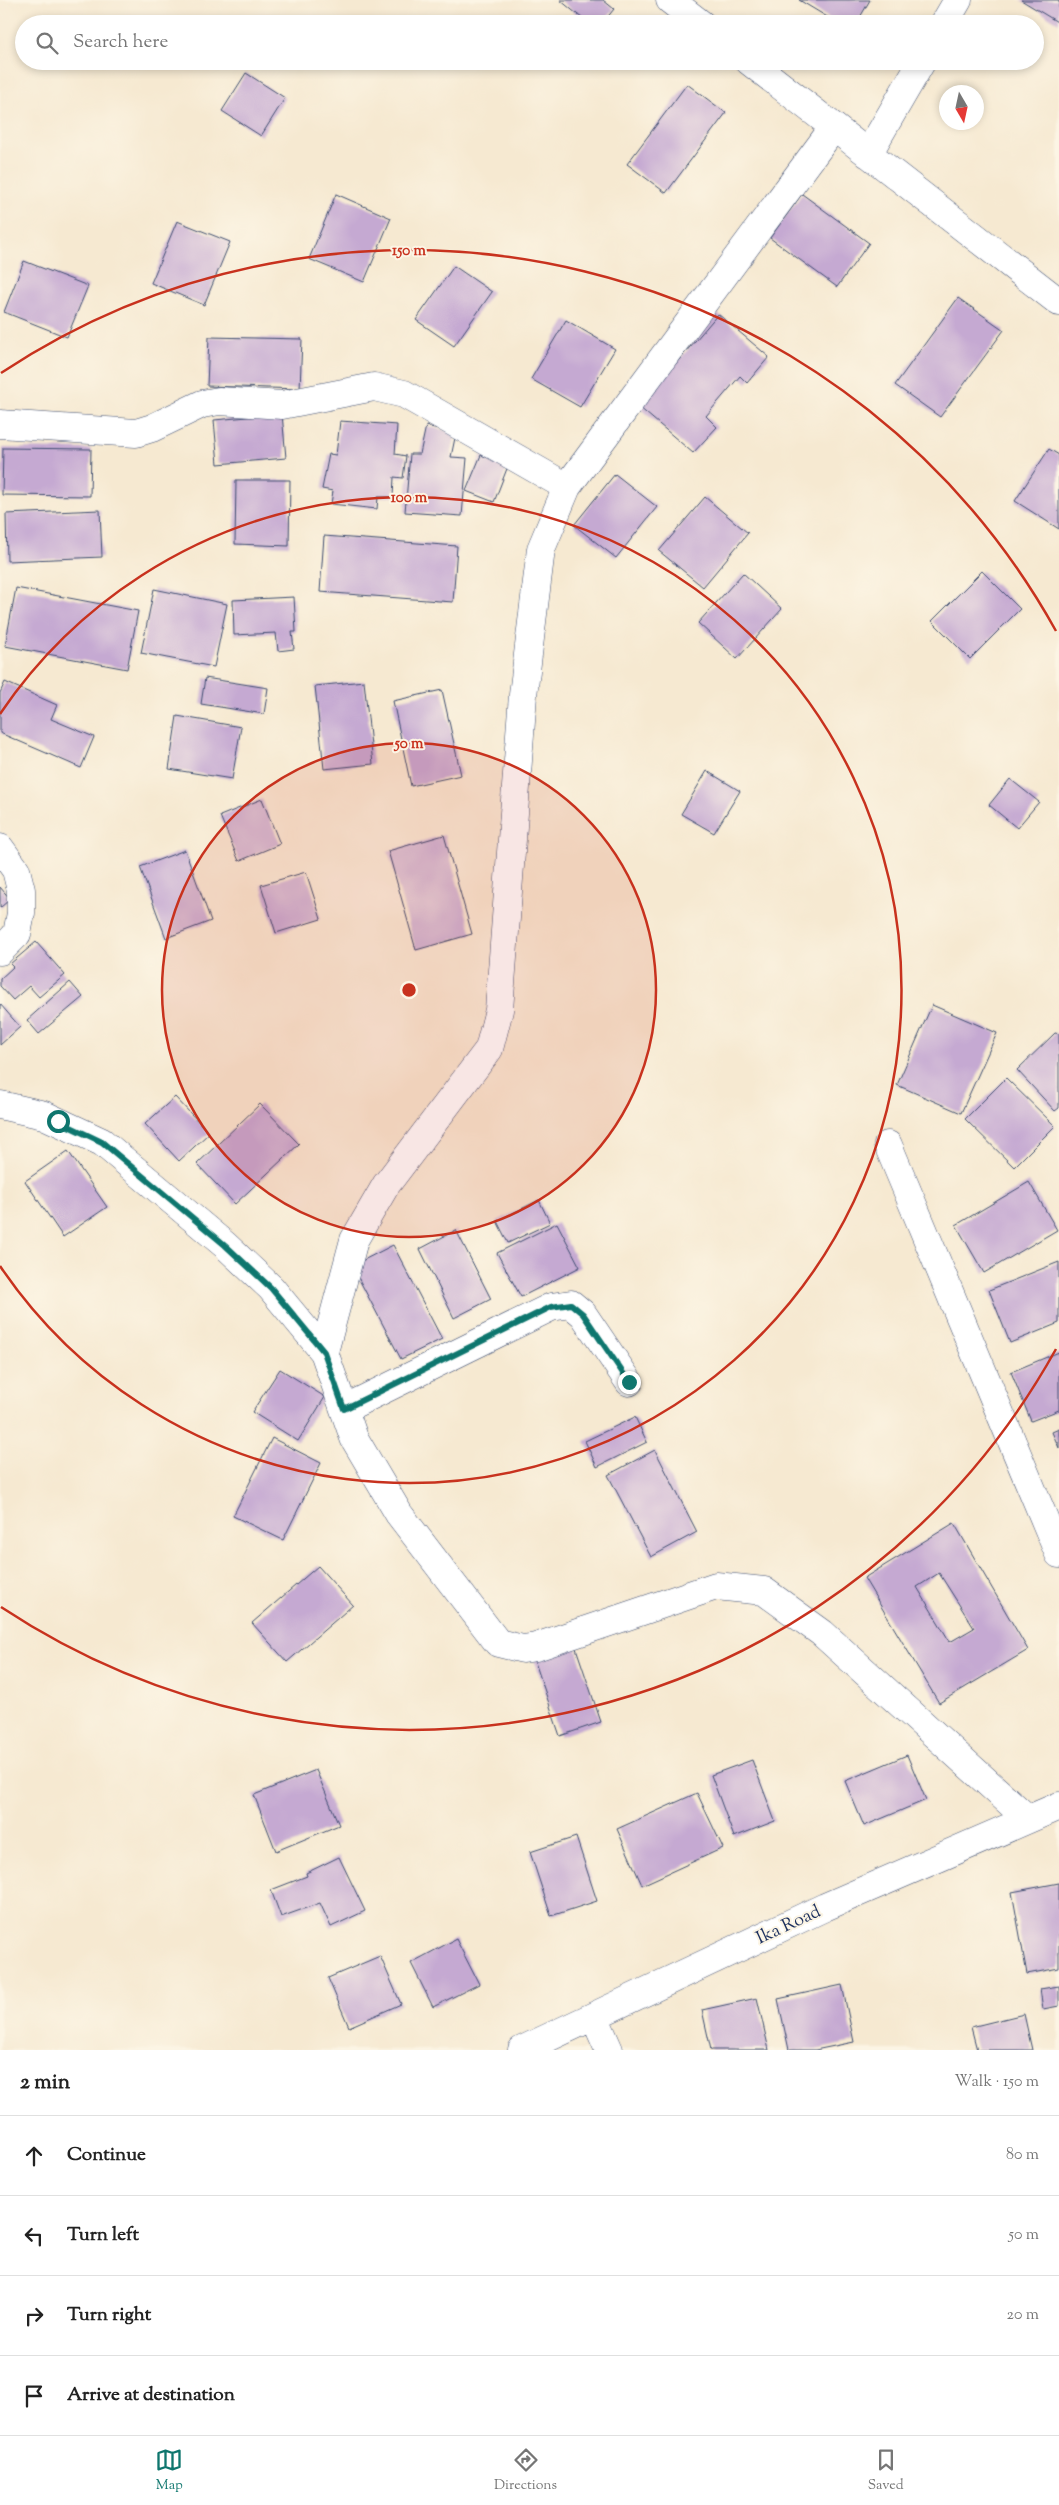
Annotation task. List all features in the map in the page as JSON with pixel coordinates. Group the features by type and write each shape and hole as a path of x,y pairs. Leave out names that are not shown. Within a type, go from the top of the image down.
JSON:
{"street":[{"path":"670,0 689,15"},
{"path":"949,15 958,0"},
{"path":"761,70 1059,302"},
{"path":"868,154 917,70"},
{"path":"324,1352 354,1240 386,1184 489,1048 499,1010 523,695 541,549 567,487 834,126"},
{"path":"0,424 136,432 152,428 202,404 219,401 282,405 374,386 404,394 567,487"},
{"path":"0,848 16,870 21,890 21,913 17,934 0,951"},
{"path":"0,1105 44,1114 102,1142 238,1257 271,1288 324,1352 354,1438 399,1514 498,1643 523,1649 536,1647 716,1586 764,1591 822,1634 1028,1819"},
{"path":"888,1145 1059,1554"},
{"path":"344,1409 551,1307 571,1304 583,1314 629,1382"},
{"name":"Ika Road","path":"522,2050 824,1907 1059,1806"},
{"path":"594,2016 609,2050"}],"building":[{"path":"560,0 603,0 614,9 609,15 578,15"},
{"path":"799,0 870,0 861,15 824,15"},
{"path":"1021,0 1059,0 1059,23"},
{"path":"246,73 285,98 261,136 222,111"},
{"path":"687,84 726,113 666,193 627,164"},
{"path":"336,194 391,218 364,282 309,259"},
{"path":"802,194 869,243 837,287 770,238"},
{"path":"177,221 230,242 204,305 151,283"},
{"path":"24,261 88,286 67,337 4,312"},
{"path":"454,266 492,292 454,346 416,320"},
{"path":"958,298 1004,330 940,417 895,385"},
{"path":"718,314 769,357 747,383 740,376 706,416 717,427 693,453 639,407"},
{"path":"566,320 615,349 580,407 531,379"},
{"path":"209,337 302,339 300,389 207,386"},
{"path":"282,414 286,458 218,464 214,420"},
{"path":"340,421 397,425 395,454 406,456 403,478 394,477 393,497 378,497 377,509 331,504 333,491 322,489 329,454 336,455"},
{"path":"426,426 456,433 451,457 467,458 462,516 405,512 410,454 420,454"},
{"path":"3,448 91,449 90,496 2,495"},
{"path":"1049,449 1059,455 1059,529 1015,501"},
{"path":"481,455 508,466 494,502 466,491"},
{"path":"615,474 657,507 616,558 574,525"},
{"path":"236,480 290,480 289,546 235,544"},
{"path":"705,497 748,533 703,587 659,551"},
{"path":"100,510 102,557 7,561 6,514"},
{"path":"324,536 457,546 453,602 320,592"},
{"path":"982,571 1020,609 970,659 932,621"},
{"path":"743,573 782,609 737,659 698,623"},
{"path":"16,588 138,611 127,669 5,646"},
{"path":"154,589 227,604 214,667 141,653"},
{"path":"294,597 296,632 292,632 294,649 278,651 276,633 234,635 233,600"},
{"path":"205,678 268,688 264,714 201,704"},
{"path":"364,681 373,764 324,769 315,686"},
{"path":"5,682 57,705 51,719 94,737 81,768 0,733 0,693"},
{"path":"442,690 461,775 411,786 393,701"},
{"path":"177,716 241,727 232,779 169,769"},
{"path":"707,771 740,791 714,833 681,814"},
{"path":"1010,779 1039,802 1017,828 989,805"},
{"path":"262,799 280,844 239,861 220,816"},
{"path":"444,835 472,934 416,950 388,851"},
{"path":"185,850 211,921 166,938 140,867"},
{"path":"306,872 321,919 276,933 261,885"},
{"path":"0,887 10,899 0,908"},
{"path":"36,942 65,975 39,997 29,986 13,1000 0,986 0,979 13,967 10,964"},
{"path":"70,982 83,997 39,1034 27,1020"},
{"path":"0,1004 20,1027 0,1045"},
{"path":"932,1005 997,1033 961,1113 897,1085"},
{"path":"1055,1033 1059,1034 1059,1108 1055,1111 1017,1070"},
{"path":"1006,1078 1055,1126 1014,1167 965,1119"},
{"path":"175,1097 209,1133 179,1161 145,1124"},
{"path":"260,1104 299,1144 235,1204 197,1164"},
{"path":"68,1151 107,1207 63,1237 25,1181"},
{"path":"1029,1182 1057,1230 984,1273 956,1225"},
{"path":"539,1200 550,1223 508,1243 497,1221"},
{"path":"557,1223 580,1267 521,1297 497,1253"},
{"path":"456,1230 491,1299 454,1318 420,1249"},
{"path":"393,1245 442,1339 401,1359 352,1266"},
{"path":"1059,1262 1059,1323 1010,1343 989,1290"},
{"path":"1059,1352 1059,1410 1031,1421 1011,1372"},
{"path":"280,1369 325,1397 298,1441 252,1412"},
{"path":"635,1417 647,1442 597,1467 585,1441"},
{"path":"1059,1429 1059,1448 1052,1432"},
{"path":"272,1438 321,1463 283,1540 233,1516"},
{"path":"655,1450 697,1532 651,1557 608,1475"},
{"path":"954,1523 1028,1650 939,1703 864,1578","holes":["939,1573 974,1628 950,1642 917,1587"]},
{"path":"318,1566 353,1605 287,1662 252,1623"},
{"path":"575,1645 601,1722 560,1736 534,1659"},
{"path":"907,1755 926,1800 864,1826 845,1781"},
{"path":"752,1760 775,1821 734,1837 711,1775"},
{"path":"316,1770 339,1825 276,1851 254,1795"},
{"path":"697,1793 723,1848 642,1885 617,1829"},
{"path":"576,1837 597,1901 551,1916 530,1852"},
{"path":"339,1857 365,1911 331,1927 320,1903 281,1917 271,1890 307,1876 306,1873"},
{"path":"1059,1883 1059,1968 1027,1974 1012,1892"},
{"path":"456,1939 479,1984 433,2007 411,1963"},
{"path":"380,1956 401,2004 349,2027 328,1978"},
{"path":"842,1985 854,2042 815,2050 789,2050 778,1999"},
{"path":"1059,1986 1059,2006 1043,2009 1040,1989"},
{"path":"757,1998 769,2050 711,2050 702,2010"},
{"path":"1024,2014 1032,2050 977,2050 971,2027"}],"route":[{"path":"58,1121 102,1142 225,1245 271,1288 324,1352 344,1409 551,1307 571,1304 583,1314 629,1382"}]}
